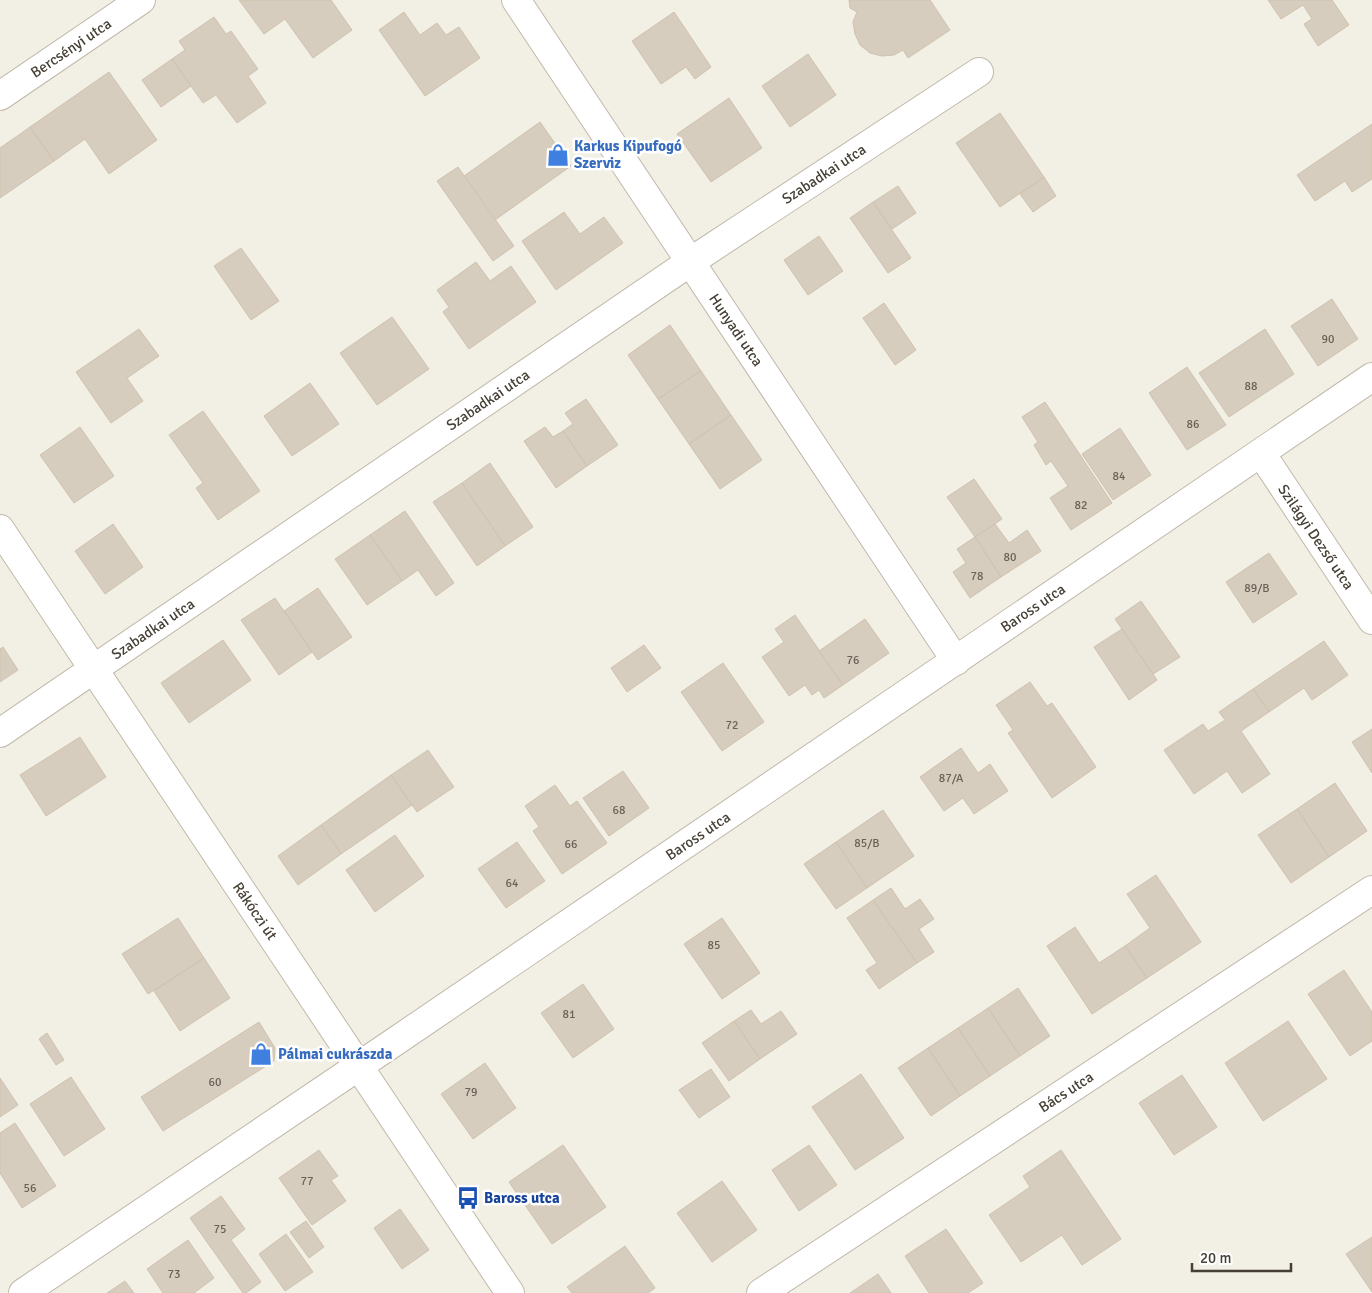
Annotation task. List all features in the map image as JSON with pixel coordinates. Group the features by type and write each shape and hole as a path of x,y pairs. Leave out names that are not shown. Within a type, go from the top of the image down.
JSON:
{"street":[{"name":"Bercsényi utca","path":"0,96 141,0"},
{"name":"Hunyadi utca","path":"516,0 956,661"},
{"name":"Szabadkai utca","path":"0,733 690,262 979,72"},
{"name":"Baross utca","path":"23,1293 359,1067 1372,377"},
{"name":"Szilágyi Dezső utca","path":"1261,453 1372,620"},
{"name":"Rákóczi út","path":"0,529 510,1293"},
{"name":"Bács utca","path":"761,1293 1372,890"}],"building":[{"path":"239,0 331,0 352,30 313,58 285,19 264,34"},
{"path":"849,0 930,0 950,30 908,58 903,50 894,55 882,56 870,53 860,45 855,34 853,22 857,12 850,8"},
{"path":"1268,0 1332,0 1349,25 1318,46 1304,24 1312,19 1303,5 1281,19"},
{"path":"404,12 420,35 437,23 446,35 459,27 480,58 425,96 379,30"},
{"path":"674,12 711,67 695,79 686,67 661,84 632,41"},
{"path":"214,17 226,34 231,31 258,69 248,76 266,103 237,123 216,95 203,103 172,59 185,50 179,41"},
{"path":"808,54 836,95 790,127 762,86"},
{"path":"172,59 191,86 161,107 142,80"},
{"path":"109,72 157,140 109,174 85,139 54,161 30,127"},
{"path":"729,98 762,148 711,182 677,134"},
{"path":"1000,113 1044,177 1000,207 956,143"},
{"path":"540,122 571,166 495,220 464,176"},
{"path":"1372,124 1372,179 1352,192 1345,181 1315,201 1297,175"},
{"path":"30,127 54,161 0,198 0,148"},
{"path":"458,167 514,246 493,261 437,181"},
{"path":"1044,177 1056,196 1033,212 1020,194"},
{"path":"898,186 916,213 892,229 873,202"},
{"path":"873,202 911,258 888,273 850,218"},
{"path":"564,212 580,234 604,217 623,243 556,290 522,241"},
{"path":"819,236 843,271 808,295 784,260"},
{"path":"241,248 279,301 251,320 214,266"},
{"path":"476,262 490,281 511,266 536,302 469,349 443,312 449,307 437,290"},
{"path":"1332,299 1358,339 1318,366 1291,326"},
{"path":"884,303 916,350 895,365 863,318"},
{"path":"392,317 429,369 377,405 340,353"},
{"path":"670,325 701,371 658,399 628,355"},
{"path":"139,329 159,356 127,378 143,401 111,423 76,372"},
{"path":"1265,329 1294,374 1229,417 1199,373"},
{"path":"1187,367 1226,425 1187,450 1149,393"},
{"path":"701,371 731,415 689,444 658,399"},
{"path":"310,383 339,424 292,456 264,416"},
{"path":"586,399 618,445 587,466 563,431 573,424 565,413"},
{"path":"1045,402 1112,503 1071,530 1050,498 1068,486 1051,461 1046,465 1034,445 1038,442 1022,417"},
{"path":"203,411 260,491 218,520 196,488 203,483 169,435"},
{"path":"731,415 762,460 720,489 689,444"},
{"path":"80,427 114,476 74,503 40,455"},
{"path":"545,427 553,437 563,431 587,466 556,488 524,441"},
{"path":"1120,428 1151,475 1113,500 1082,454"},
{"path":"490,463 533,527 505,546 462,483"},
{"path":"974,479 1002,519 975,537 947,497"},
{"path":"462,483 505,546 477,566 433,502"},
{"path":"405,511 454,583 436,596 418,570 402,581 370,535"},
{"path":"113,524 143,567 105,594 75,551"},
{"path":"995,524 1009,543 1027,530 1041,551 1001,577 975,537"},
{"path":"370,535 402,581 367,605 335,559"},
{"path":"975,537 1001,577 970,598 953,572 966,563 957,549"},
{"path":"1269,553 1297,594 1253,623 1226,582"},
{"path":"318,588 352,637 318,660 284,611"},
{"path":"275,598 312,652 279,675 241,620"},
{"path":"1141,601 1180,657 1153,674 1115,619"},
{"path":"795,615 843,685 824,698 819,690 812,695 805,685 789,696 762,657 784,642 775,629"},
{"path":"865,619 889,653 843,685 819,651"},
{"path":"1122,629 1157,680 1129,700 1094,647"},
{"path":"223,640 251,680 189,723 161,683"},
{"path":"1324,641 1348,675 1312,700 1304,688 1269,712 1253,689"},
{"path":"644,645 661,668 627,692 611,668"},
{"path":"3,647 18,670 0,682 0,649"},
{"path":"723,663 764,722 722,751 681,692"},
{"path":"1030,682 1047,706 1052,703 1096,767 1052,798 1008,733 1013,730 996,705"},
{"path":"1253,689 1269,712 1241,731 1270,774 1242,793 1227,771 1194,794 1164,750 1203,724 1208,731 1225,720 1219,712"},
{"path":"1372,729 1372,773 1352,742"},
{"path":"80,737 106,777 46,816 20,775"},
{"path":"961,748 978,773 990,764 1008,791 974,814 963,798 944,811 920,777"},
{"path":"428,750 454,787 417,812 391,775"},
{"path":"623,771 649,808 609,836 583,798"},
{"path":"391,775 412,805 341,854 321,825"},
{"path":"1335,783 1367,831 1329,857 1297,809"},
{"path":"555,785 570,806 577,801 607,843 562,874 533,831 539,827 525,806"},
{"path":"1297,809 1329,857 1291,883 1258,835"},
{"path":"883,810 914,856 867,888 836,842"},
{"path":"321,825 341,854 298,885 278,856"},
{"path":"395,835 424,876 375,912 346,870"},
{"path":"517,842 545,881 506,908 478,869"},
{"path":"836,842 867,888 836,909 804,864"},
{"path":"1156,875 1201,942 1147,978 1125,946 1150,928 1127,894"},
{"path":"891,888 905,909 920,899 934,919 919,929 934,952 917,963 873,900"},
{"path":"873,900 917,963 879,989 866,970 877,963 847,918"},
{"path":"178,918 204,958 148,994 122,954"},
{"path":"722,918 760,973 722,999 684,944"},
{"path":"1075,927 1099,963 1125,946 1147,978 1092,1014 1047,946"},
{"path":"204,958 230,998 180,1031 154,991"},
{"path":"1344,970 1372,1012 1372,1041 1350,1056 1308,994"},
{"path":"583,984 614,1029 573,1058 541,1013"},
{"path":"1018,988 1050,1036 1020,1056 988,1008"},
{"path":"988,1008 1020,1056 990,1076 958,1028"},
{"path":"751,1010 761,1024 781,1011 797,1034 760,1059 734,1021"},
{"path":"734,1021 760,1059 729,1081 702,1043"},
{"path":"1288,1021 1327,1079 1263,1121 1225,1063"},
{"path":"259,1022 275,1048 274,1061 163,1131 141,1097"},
{"path":"958,1028 990,1076 960,1096 928,1048"},
{"path":"47,1033 64,1060 56,1065 39,1039"},
{"path":"928,1048 960,1096 931,1116 898,1068"},
{"path":"485,1063 516,1108 473,1139 441,1094"},
{"path":"711,1069 730,1097 699,1118 679,1090"},
{"path":"861,1074 904,1138 855,1170 812,1107"},
{"path":"1182,1075 1217,1127 1174,1155 1139,1103"},
{"path":"71,1077 105,1129 64,1156 30,1104"},
{"path":"0,1078 18,1105 0,1117"},
{"path":"15,1123 56,1186 22,1208 0,1173 0,1133"},
{"path":"563,1145 606,1207 552,1244 509,1182"},
{"path":"809,1145 837,1185 799,1211 772,1170"},
{"path":"319,1150 338,1176 331,1180 346,1201 312,1225 279,1178"},
{"path":"1061,1150 1121,1239 1082,1265 1062,1235 1021,1262 989,1215 1030,1187 1023,1176"},
{"path":"722,1181 757,1230 712,1262 677,1213"},
{"path":"221,1196 245,1229 231,1240 261,1282 246,1293 243,1293 190,1218"},
{"path":"400,1209 429,1250 402,1269 374,1228"},
{"path":"306,1221 324,1247 309,1258 290,1232"},
{"path":"946,1229 983,1283 968,1293 929,1293 905,1256"},
{"path":"286,1234 313,1272 285,1291 259,1254"},
{"path":"1372,1237 1372,1292 1346,1254"},
{"path":"188,1240 214,1278 194,1293 163,1293 147,1269"},
{"path":"625,1246 655,1288 648,1293 572,1293 567,1287"},
{"path":"878,1274 891,1293 850,1293"},
{"path":"125,1281 134,1293 107,1293"}],"place":[{"name":"Karkus Kipufogó Szerviz","path":"558,155"},
{"name":"Pálmai cukrászda","path":"261,1054"},
{"name":"Baross utca","path":"468,1198"}]}
